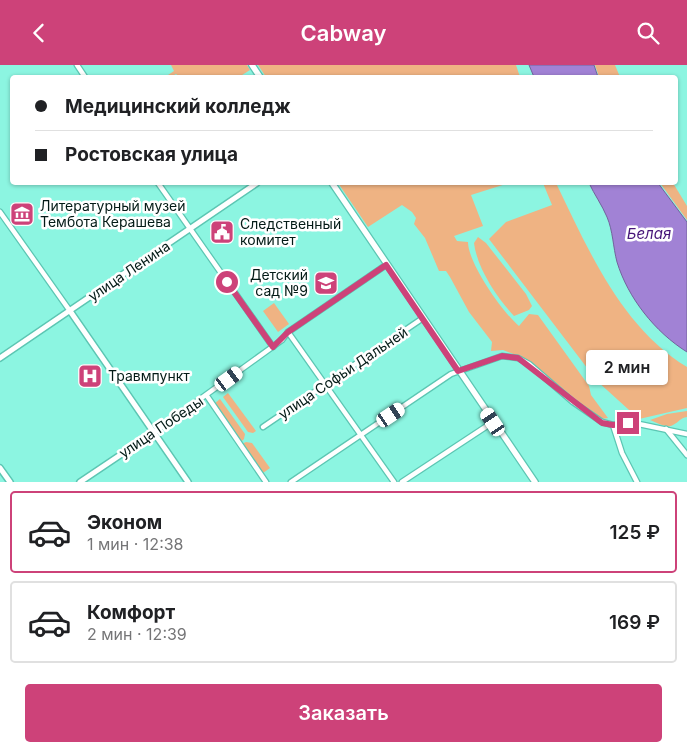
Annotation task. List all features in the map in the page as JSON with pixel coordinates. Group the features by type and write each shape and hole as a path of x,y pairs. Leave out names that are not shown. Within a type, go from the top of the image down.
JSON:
{"main road":[{"path":"333,185 535,482"}],"street":[{"path":"159,185 273,347"},
{"name":"улица Ленина","path":"0,358 255,185"},
{"path":"0,212 188,482"},
{"name":"улица Победы","path":"80,482 207,396 273,347 288,332 386,265"},
{"name":"улица Софьи Дальней","path":"263,427 326,386 423,318"},
{"path":"288,332 394,482"},
{"path":"291,482 458,371 502,356 518,358 529,364 573,402 602,423 613,425 634,423 687,434"},
{"path":"207,396 266,482"},
{"path":"402,482 493,422"},
{"path":"613,425 622,453 637,482"},
{"path":"666,429 687,455"},
{"path":"0,468 10,482"}],"shaded area":[{"path":"171,65 247,65 250,70 242,75 168,75 174,71"},
{"path":"258,65 516,65 519,75 265,75"},
{"path":"595,65 615,65 619,75 598,75"},
{"path":"339,185 503,185 471,195 483,226 454,236 457,241 468,242 469,251 487,287 519,326 529,314 538,315 589,386 591,395 608,418 601,419 524,358 503,350 491,351 492,342 469,312 450,277 446,271 439,271 425,238 414,224 416,218 412,212 402,205 368,227"},
{"path":"544,185 557,185 594,260 625,309 643,331 687,367 687,408 639,419 597,381 489,239 506,222 552,205"},
{"path":"661,185 674,185 687,206 687,220"},
{"path":"478,237 486,243 526,294 532,306 529,310 514,316 501,301 479,262 474,243"},
{"path":"274,303 289,324 278,332 263,311"},
{"path":"228,393 256,431 253,433 248,432 223,397"},
{"path":"220,399 245,434 241,442 214,404"},
{"path":"687,411 687,417 671,426 665,426 650,420 667,414"},
{"path":"246,442 252,443 270,468 263,473 242,444"}],"water":[{"path":"529,65 594,65 597,75 533,75"},
{"name":"Белая","path":"590,185 659,185 687,222 687,352 664,335 644,313 628,288 617,262 612,233 603,208"}],"place":[{"name":"Литературный музей Тембота Керашева","path":"22,214"},
{"name":"Следственный комитет","path":"222,232"},
{"name":"Детский сад №9","path":"326,283"},
{"name":"Травмпункт","path":"90,376"}],"route":[{"path":"227,282 273,347 288,332 386,265 458,371 502,356 518,358 529,364 573,402 602,423 613,425 628,423"}]}
